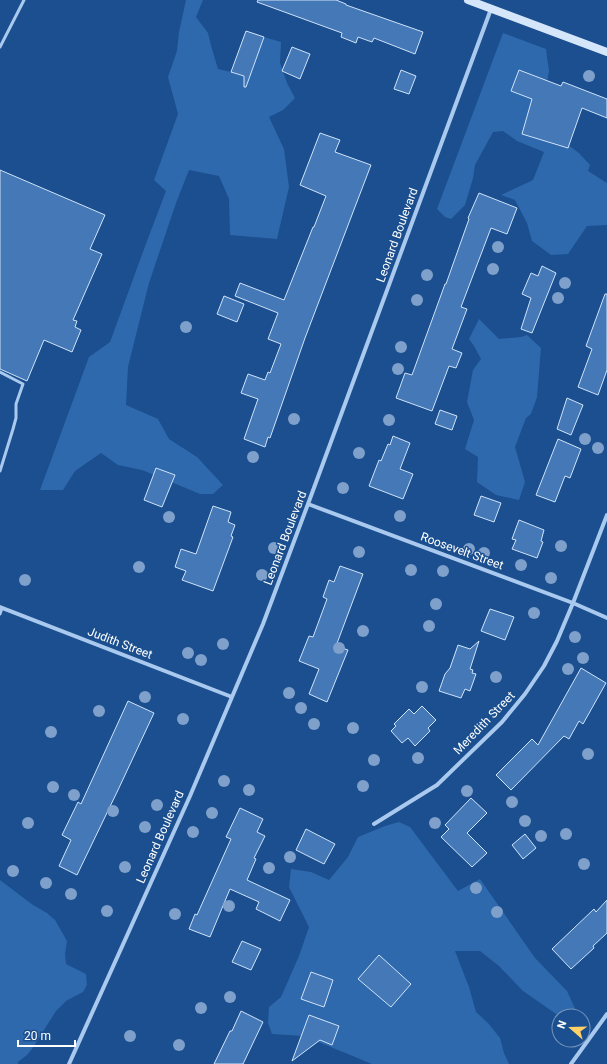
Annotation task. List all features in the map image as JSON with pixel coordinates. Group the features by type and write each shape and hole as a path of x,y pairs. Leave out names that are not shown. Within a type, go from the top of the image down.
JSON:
{"street":[{"path":"468,0 607,52"},
{"name":"Leonard Boulevard","path":"69,1064 190,796 263,624 491,9"},
{"name":"Roosevelt Street","path":"308,504 573,603 607,618"},
{"name":"Meredith Street","path":"374,824 437,785 502,722 525,694 544,666 557,641 607,514"},
{"name":"Judith Street","path":"1,608 232,697"},
{"path":"571,1064 607,1014"}],"lane":[{"path":"0,47 24,0"},
{"path":"0,372 24,384 16,404 16,418 0,471"},
{"path":"0,614 1,608"}],"shaded area":[{"path":"186,0 203,0 196,17 208,33 218,69 249,78 264,37 281,42 280,63 287,83 295,98 283,110 269,117 284,149 289,187 277,239 230,235 229,199 219,176 189,170 176,203 149,283 128,367 126,405 158,419 169,439 197,457 223,485 213,494 200,494 142,470 118,465 101,453 75,471 63,490 40,490 89,357 110,342 166,191 154,180 178,114 168,77 177,51 179,32"},
{"path":"503,33 546,49 549,71 542,112 556,136 579,153 590,165 588,171 607,183 607,225 587,226 568,254 551,255 532,241 527,223 515,200 501,195 533,180 544,152 517,141 503,131 493,132 475,165 473,178 465,205 451,219 445,217 437,209"},
{"path":"479,319 499,339 527,335 541,348 537,397 531,414 526,418 515,447 525,482 519,500 496,495 477,482 478,457 465,449 474,420 467,402 473,370 481,359 469,339"},
{"path":"399,822 410,827 458,891 480,879 535,958 567,991 575,1008 551,1008 551,1010 523,991 499,966 480,951 455,951 469,987 476,1012 488,1023 500,1038 509,1064 372,1064 304,1036 272,1034 268,1023 269,1007 281,997 299,956 309,927 289,887 291,869 311,872 329,880 348,857 358,837"},
{"path":"0,880 55,920 67,941 65,954 66,964 86,974 87,985 83,992 66,1001 56,1011 32,1049 18,1062 18,1064 0,1064"}],"building":[{"path":"258,0 336,0 346,5 423,32 415,54 374,38 372,42 358,37 356,43 341,37 342,33 257,2"},
{"path":"246,31 264,37 246,87 244,87 244,76 231,72"},
{"path":"292,47 310,54 300,79 282,71"},
{"path":"401,70 416,76 409,94 394,89"},
{"path":"519,70 561,86 563,82 607,99 607,118 582,108 568,148 522,134 532,99 511,91"},
{"path":"320,133 340,140 335,152 371,165 305,338 270,438 268,437 265,447 244,439 258,399 241,393 248,374 265,380 268,372 270,373 281,344 268,339 278,313 235,296 240,283 284,300 326,196 300,185"},
{"path":"0,170 105,215 90,249 102,254 73,320 77,321 75,327 81,330 72,352 44,340 27,381 0,369"},
{"path":"479,193 517,208 507,234 491,228 461,307 467,309 452,349 462,353 456,368 449,366 432,411 396,398 405,373 412,375 446,284 469,219 468,218"},
{"path":"542,266 556,273 532,333 521,329 531,298 522,294 531,273 538,276"},
{"path":"605,294 607,294 607,370 598,395 578,387 592,349 586,346"},
{"path":"224,296 244,304 237,322 217,314"},
{"path":"567,398 583,405 571,435 557,429"},
{"path":"440,410 457,416 452,430 435,424"},
{"path":"393,436 410,443 400,469 413,474 403,499 369,486 379,460 381,461"},
{"path":"558,439 581,449 570,478 565,476 555,502 536,495"},
{"path":"156,468 175,475 162,507 144,500"},
{"path":"481,496 501,503 494,522 474,515"},
{"path":"213,506 231,512 228,522 235,525 231,536 233,537 213,591 182,580 186,571 175,567 181,549 196,554"},
{"path":"519,520 544,530 541,541 543,542 537,558 512,549 516,540 512,539"},
{"path":"340,566 363,574 336,646 348,650 327,702 309,694 319,669 299,661 309,636 313,637 327,599 323,597 329,580 334,582"},
{"path":"490,609 514,617 505,640 481,631"},
{"path":"479,641 470,669 473,670 472,673 476,674 470,691 465,689 461,698 439,691 445,674 450,668 458,645 470,649"},
{"path":"581,668 606,683 583,724 579,721 569,739 564,736 511,790 496,775 532,739 538,745"},
{"path":"128,701 154,713 77,875 59,866 71,840 62,835 78,802 81,804"},
{"path":"422,706 436,720 428,728 430,731 415,746 408,738 402,743 391,731 396,726 394,724 409,709 414,714"},
{"path":"471,798 487,813 467,833 487,853 472,867 441,837 449,829 445,825"},
{"path":"240,808 263,819 257,832 265,836 254,858 256,859 247,880 290,900 280,921 256,909 259,902 230,889 210,937 189,929 195,914 197,915 231,839 226,837"},
{"path":"306,829 335,844 324,864 296,850"},
{"path":"525,834 536,848 523,859 512,845"},
{"path":"607,900 607,933 593,946 594,948 571,969 552,949 594,909 596,912"},
{"path":"242,941 261,949 251,970 232,962"},
{"path":"379,955 411,984 391,1007 358,979"},
{"path":"311,972 333,980 324,1007 301,999"},
{"path":"241,1011 263,1022 243,1064 214,1064 230,1031 232,1031"},
{"path":"309,1015 339,1026 332,1045 320,1040 292,1061"}]}
